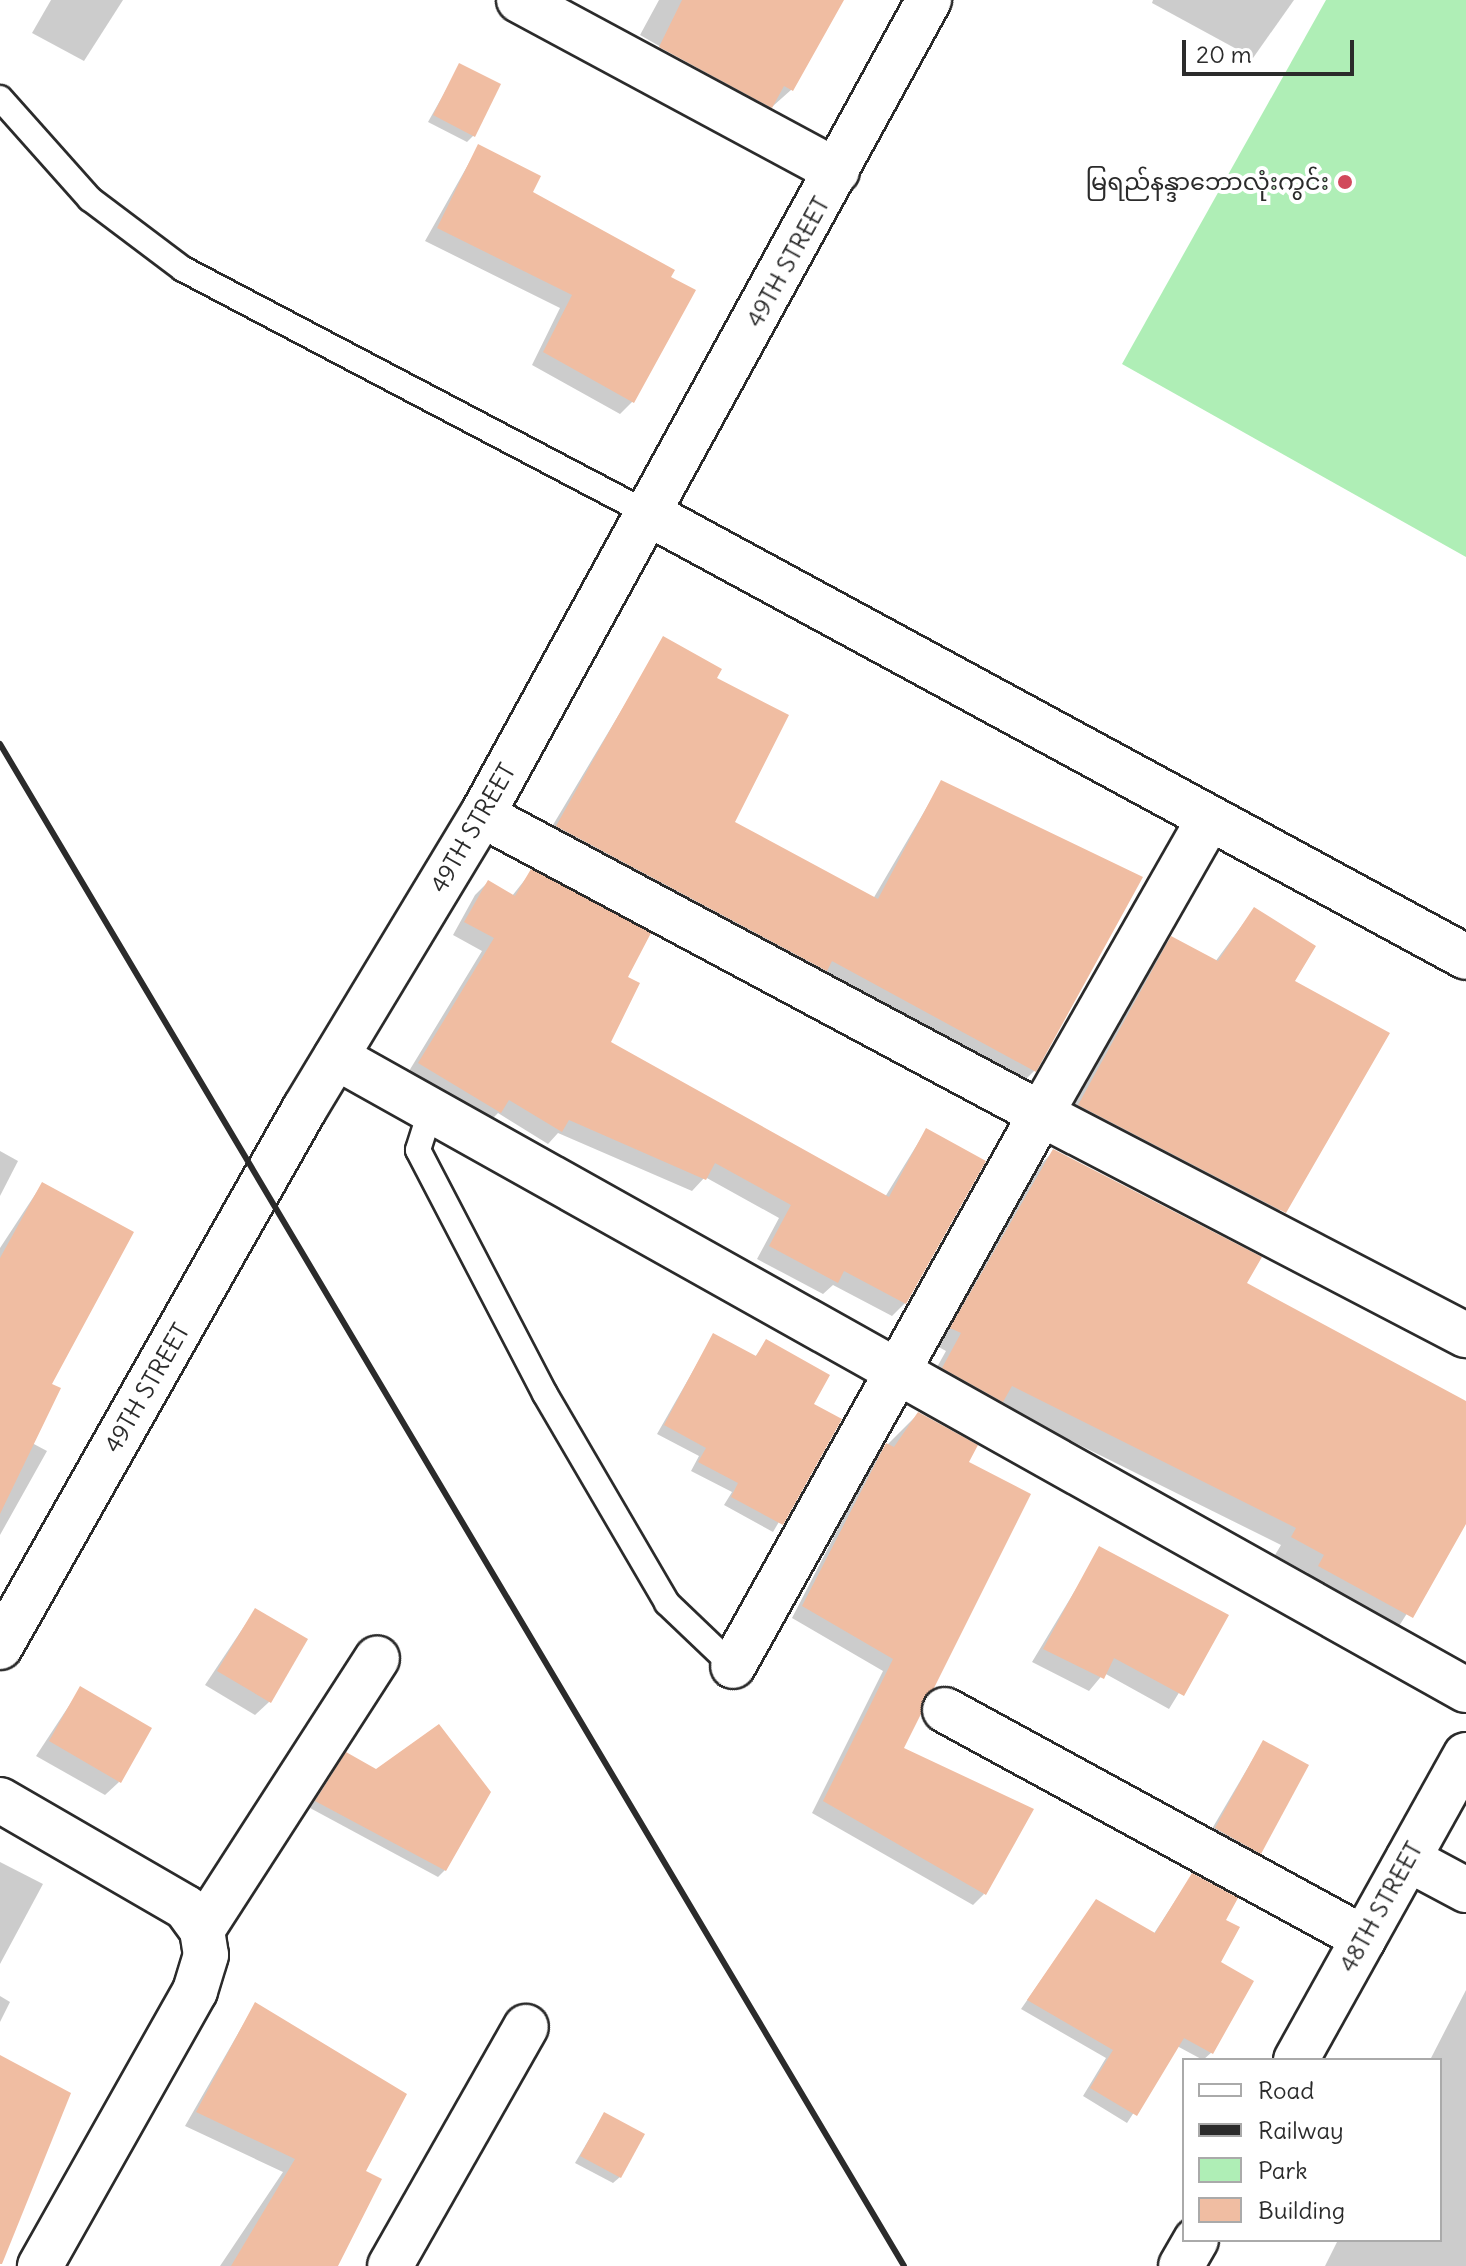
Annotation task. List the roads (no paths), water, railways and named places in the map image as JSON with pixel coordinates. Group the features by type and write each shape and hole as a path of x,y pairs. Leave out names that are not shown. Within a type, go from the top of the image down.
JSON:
{"street":[{"path":"519,0 837,171"},
{"name":"49TH STREET","path":"0,1647 336,1057 482,815 651,515 929,0"},
{"path":"651,515 1466,957"},
{"path":"482,815 1041,1114 1466,1335"},
{"path":"733,1666 895,1370 1209,819"},
{"path":"336,1057 1466,1690"},
{"path":"202,1930 377,1658"},
{"path":"945,1710 1364,1938"},
{"name":"48TH STREET","path":"1297,2058 1466,1755"},
{"path":"0,1800 186,1908 202,1930 206,1955 195,1991 40,2266"},
{"path":"1408,1859 1466,1890"},
{"path":"390,2266 526,2027"},
{"path":"1181,2266 1195,2242"}],"lane":[{"path":"0,98 90,199 183,269 651,515"},
{"path":"431,1109 418,1150 545,1394 667,1603 733,1666"}],"railway":[{"path":"0,744 904,2266"}],"place":[{"name":"မြရည်နန္ဒာဘောလုံးကွင်း","path":"1345,182"}]}
